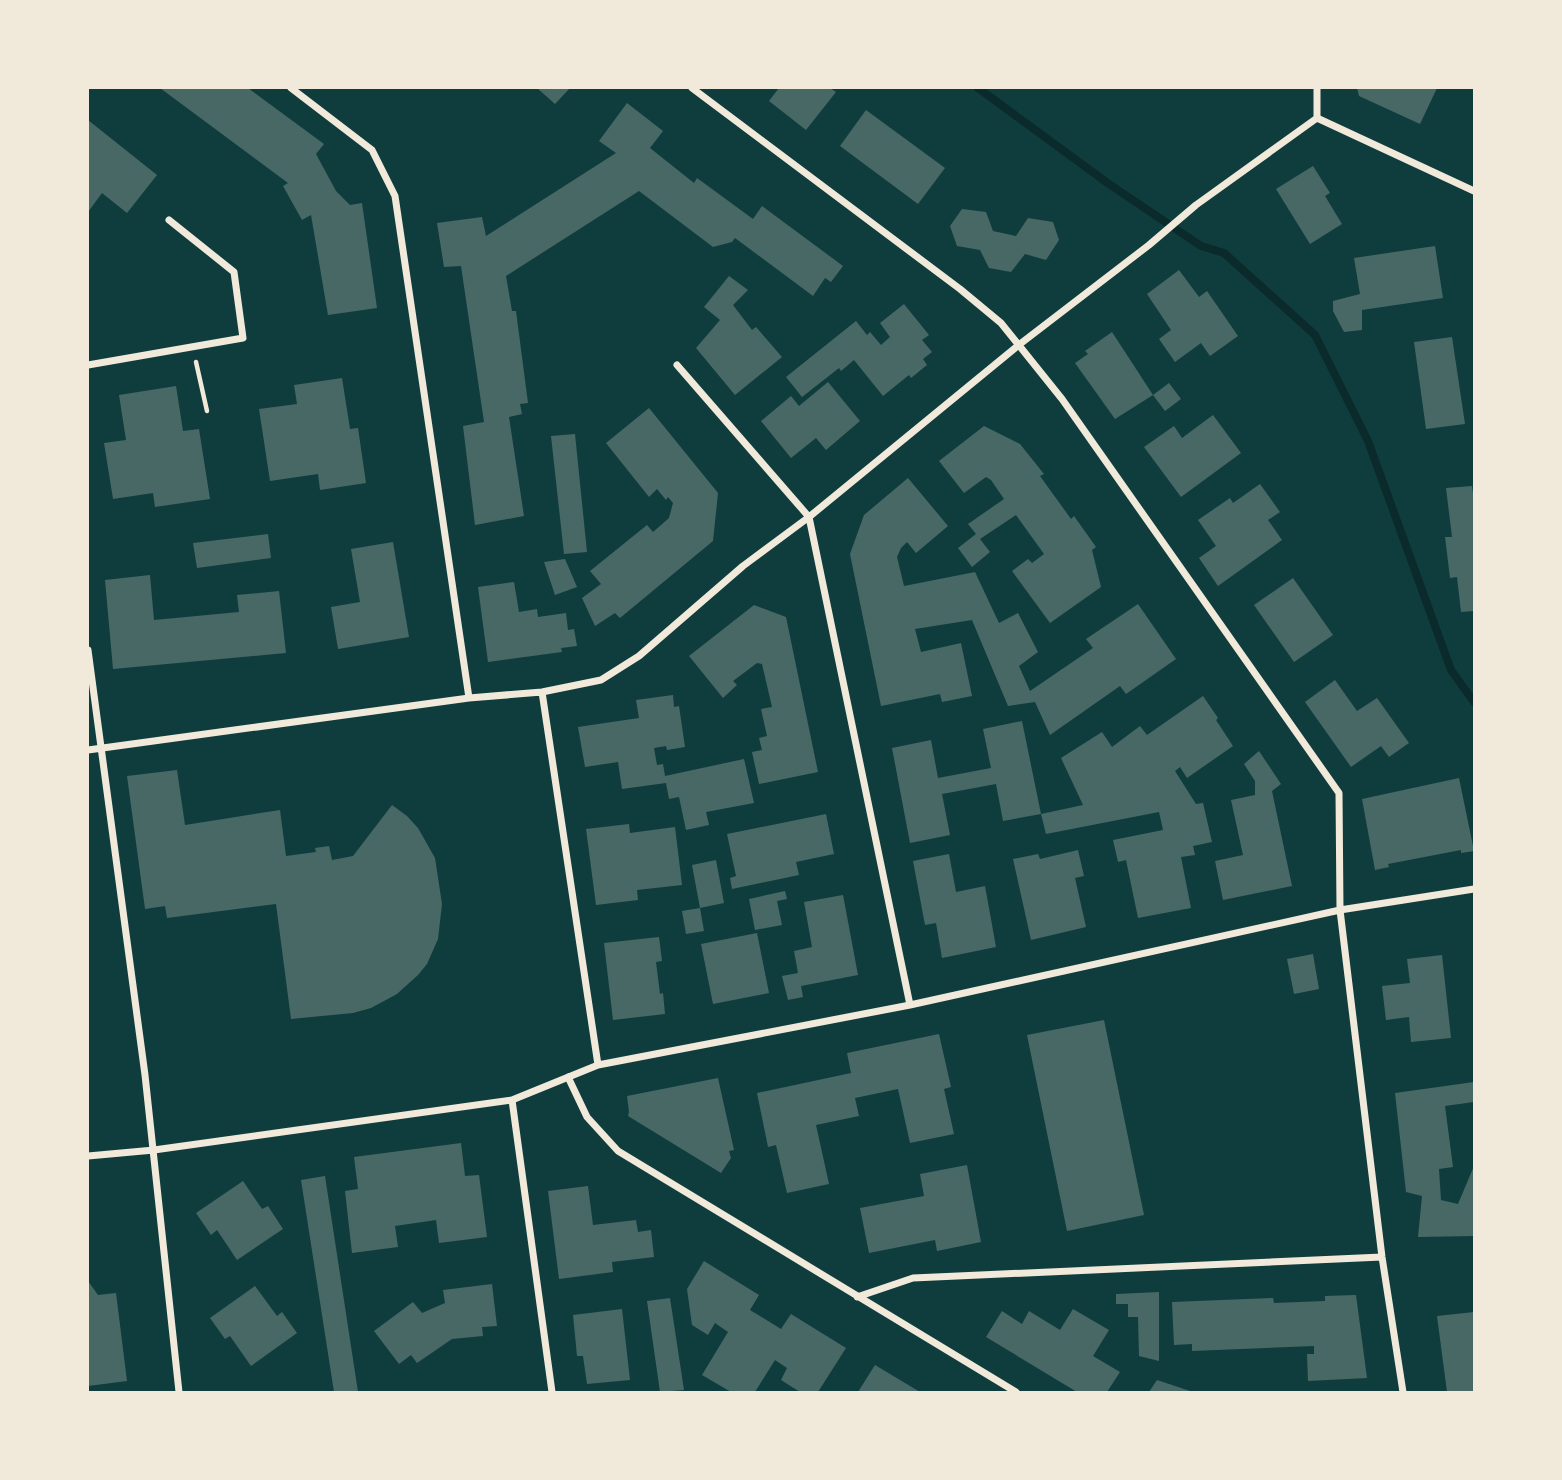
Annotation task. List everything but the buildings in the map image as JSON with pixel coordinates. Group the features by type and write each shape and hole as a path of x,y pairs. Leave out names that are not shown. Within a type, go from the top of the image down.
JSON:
{"street":[{"path":"291,88 372,150 395,196 469,698"},
{"path":"692,88 960,289 1001,323 1078,421 1339,793 1340,910 1382,1256 1404,1392"},
{"path":"1317,88 1317,118"},
{"path":"1317,118 1475,191"},
{"path":"88,750 469,698 542,692 601,680 639,656 743,566 809,517 1020,344 1149,246 1196,205 1317,118"},
{"path":"88,365 243,338 233,272 169,220"},
{"path":"677,365 809,517 911,1005"},
{"path":"88,650 154,1150 179,1392"},
{"path":"542,692 598,1065"},
{"path":"88,1156 154,1150 512,1100 598,1065 911,1005 1340,910 1475,889"},
{"path":"568,1077 587,1117 618,1151 1016,1392"},
{"path":"512,1100 552,1392"},
{"path":"857,1297 913,1278 1382,1256"}],"path":[{"path":"192,347 207,411"}],"waterway":[{"path":"978,88 1109,184 1201,246 1224,253 1315,335 1368,441 1451,670 1474,702"}]}
